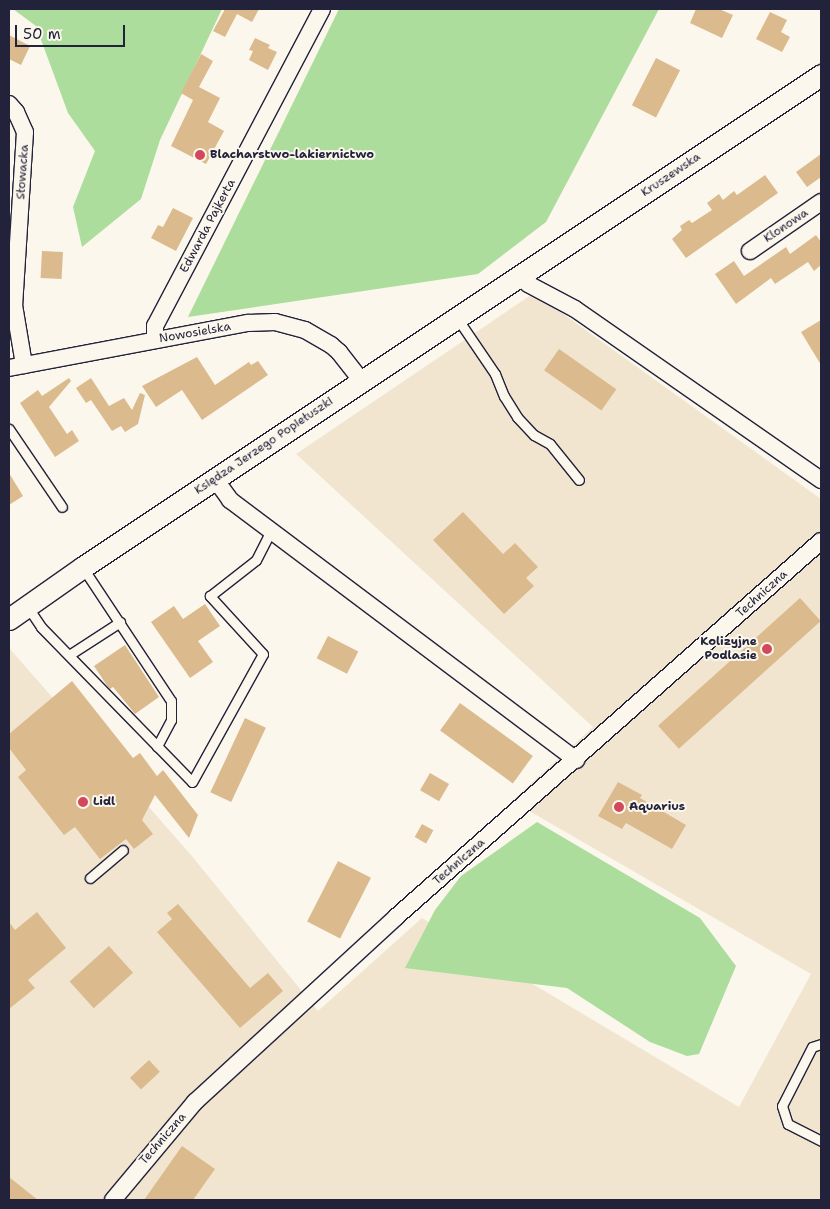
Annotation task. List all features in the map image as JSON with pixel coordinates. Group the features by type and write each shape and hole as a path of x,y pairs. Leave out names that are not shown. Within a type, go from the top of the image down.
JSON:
{"street":[{"name":"Edwarda Pajkerta","path":"155,340 155,326 322,9"},
{"name":"Kruszewska","path":"521,275 821,75"},
{"name":"Słowacka","path":"9,104 16,112 26,132 14,305 16,366"},
{"name":"Klonowa","path":"750,251 821,202"},
{"name":"Księdza Jerzego Popiełuszki","path":"9,619 83,567 521,275"},
{"path":"521,275 528,284 575,309 821,480"},
{"name":"Nowosielska","path":"16,366 248,323 282,323 305,330 331,344 362,381"},
{"path":"215,479 230,500 576,760"},
{"name":"Techniczna","path":"113,1200 195,1102 396,917 821,542"}],"lane":[{"path":"457,318 495,374 504,396 517,417 534,435 550,444 579,480"},
{"path":"9,429 62,507"},
{"path":"27,606 41,627 192,782 263,654 210,596 256,560 271,531"},
{"path":"83,567 171,702 171,720 157,746"},
{"path":"69,656 120,622"},
{"path":"90,878 123,850"},
{"path":"821,1044 812,1047 782,1106 788,1124 821,1141"}],"shaded area":[{"path":"534,293 821,499 821,1200 9,1200 9,648 191,855 318,1011 422,918 739,1107 811,974 512,801 593,727 296,454"}],"green space":[{"path":"13,9 222,9 160,140 141,199 82,247 73,207 95,151 68,113 36,26"},
{"path":"339,9 659,9 546,222 478,274 188,317"},
{"path":"537,822 700,918 736,966 699,1054 687,1056 650,1042 567,988 405,968 435,910 461,876"}],"building":[{"path":"225,9 259,9 252,22 237,14 225,37 213,31"},
{"path":"696,9 719,9 733,15 722,38 690,23"},
{"path":"770,12 787,20 781,32 790,37 782,52 756,39"},
{"path":"9,35 30,46 21,65 9,59"},
{"path":"255,38 270,45 268,48 277,52 268,70 249,60 253,51 249,50"},
{"path":"201,54 213,61 199,87 220,98 208,122 224,131 206,164 171,146 193,100 181,93"},
{"path":"656,58 680,70 656,117 632,105"},
{"path":"821,154 821,177 807,187 796,172"},
{"path":"765,175 778,193 686,258 672,239 682,230 680,226 689,220 692,223 712,210 707,203 719,194 723,200 734,191 737,195"},
{"path":"173,208 193,218 176,251 151,238 158,225 163,227"},
{"path":"816,235 821,242 821,265 814,271 808,262 775,284 771,278 736,304 715,274 734,261 744,276 786,247 790,254"},
{"path":"42,251 63,252 62,279 41,278"},
{"path":"821,320 821,365 801,332"},
{"path":"559,349 616,389 601,410 544,370"},
{"path":"197,357 215,385 249,362 251,365 258,361 268,375 202,420 182,390 156,407 142,386"},
{"path":"69,378 71,381 49,407 67,434 72,430 79,441 55,457 20,403 38,390 42,396"},
{"path":"91,378 109,406 124,398 132,410 140,393 145,395 138,424 125,432 121,426 112,431 91,400 86,403 76,388"},
{"path":"9,473 23,496 9,505"},
{"path":"463,512 503,554 515,543 538,567 526,578 534,586 504,614 433,540"},
{"path":"800,598 821,621 679,749 658,726"},
{"path":"205,604 220,626 198,641 213,662 190,678 151,622 174,606 183,619"},
{"path":"328,636 358,651 347,674 317,658"},
{"path":"125,645 159,697 135,714 113,687 110,689 108,687 94,666"},
{"name":"Lidl","path":"72,681 133,758 140,753 157,776 163,770 198,815 189,838 155,795 142,820 153,834 134,849 126,839 100,859 75,827 64,835 18,777 26,770 9,748 9,734"},
{"path":"460,703 533,756 513,783 440,731"},
{"path":"245,718 266,728 231,802 210,792"},
{"path":"430,773 449,784 439,801 420,790"},
{"path":"618,782 642,795 640,798 686,825 672,849 626,823 622,829 598,816"},
{"path":"422,824 433,830 426,843 415,837"},
{"path":"338,861 371,878 340,938 307,922"},
{"path":"178,904 250,988 268,973 283,991 240,1028 157,932 172,919 167,913"},
{"path":"37,912 66,948 28,980 35,988 9,1009 9,922 15,930"},
{"path":"109,946 133,973 94,1008 70,981"},
{"path":"149,1060 160,1072 141,1089 130,1078"},
{"path":"182,1146 215,1169 193,1200 144,1200"},
{"path":"9,1177 38,1200 9,1200"}],"place":[{"name":"Blacharstwo-lakiernictwo","path":"200,155"},
{"name":"Kolizyjne Podlasie","path":"767,649"},
{"name":"Lidl","path":"83,802"},
{"name":"Aquarius","path":"619,807"}]}
